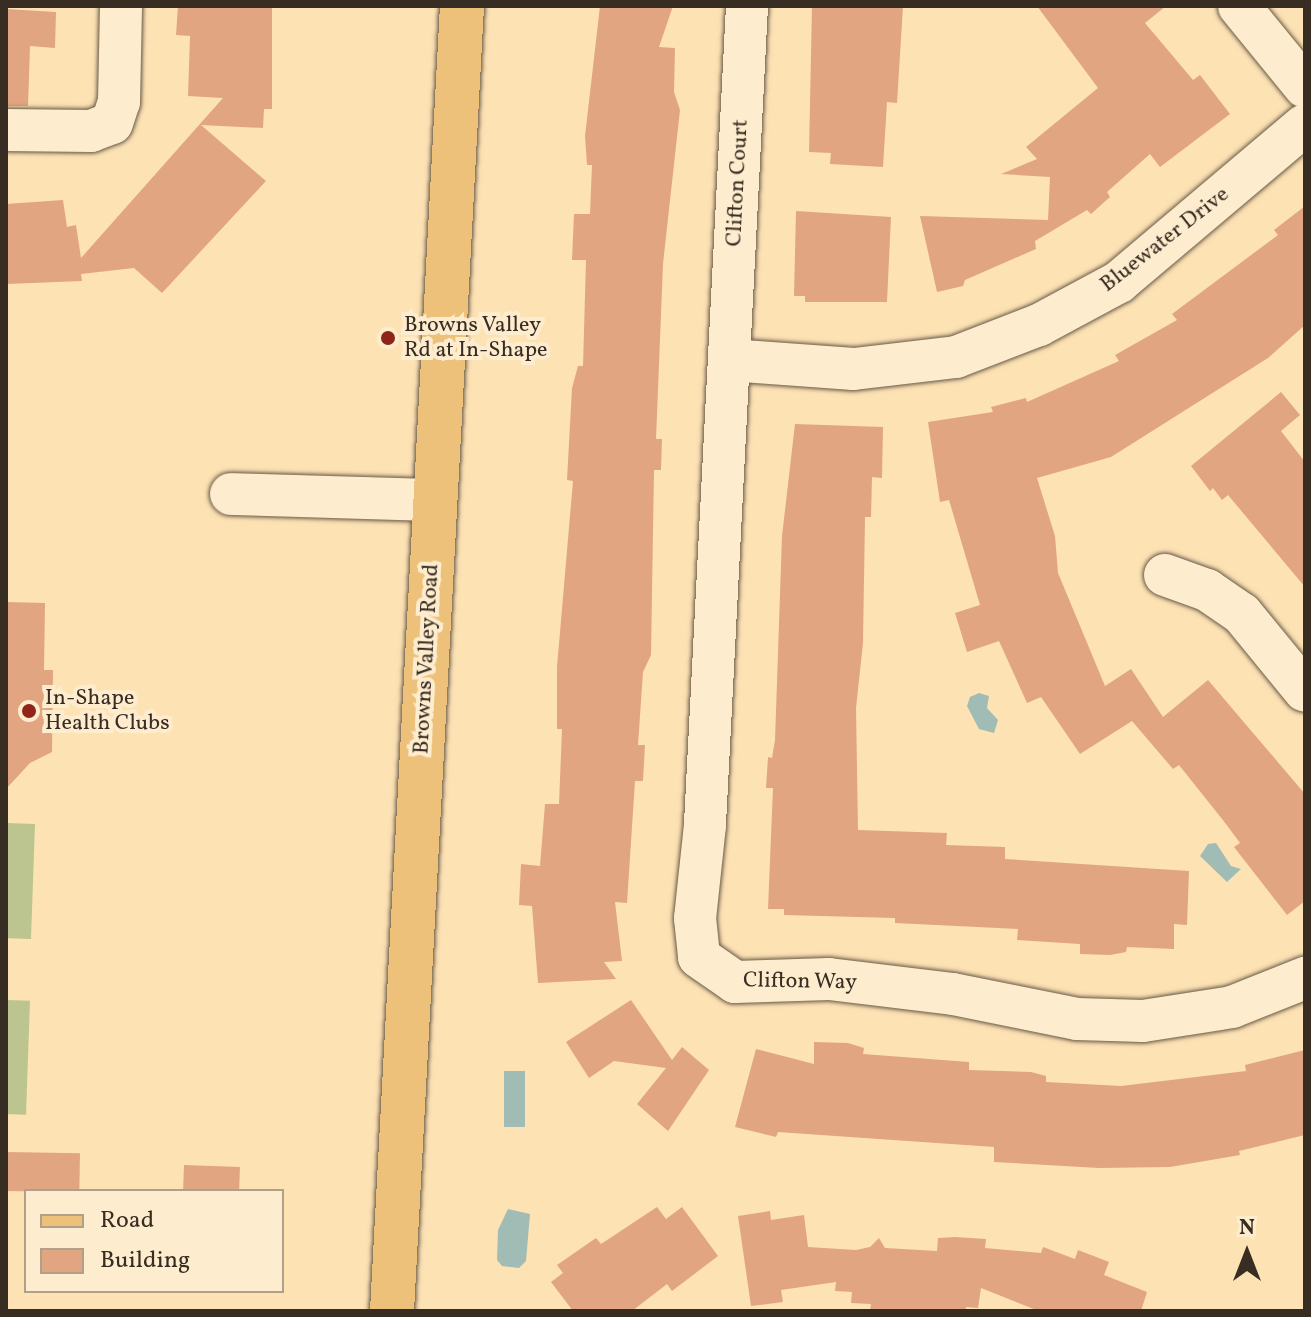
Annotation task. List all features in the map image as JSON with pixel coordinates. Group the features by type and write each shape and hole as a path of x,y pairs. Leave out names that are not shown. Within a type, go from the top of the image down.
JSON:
{"main road":[{"name":"Browns Valley Road","path":"392,1311 462,6"}],"street":[{"path":"6,130 91,131 112,123 119,102 121,6"},
{"name":"Clifton Court","path":"729,360 747,6"},
{"path":"1239,6 1305,87"},
{"name":"Bluewater Drive","path":"729,360 868,368 956,357 1039,325 1119,282 1305,125"},
{"name":"Clifton Way","path":"729,360 705,825 695,918 699,957 735,982 829,979 953,994 1077,1019 1143,1021 1232,1007 1305,978"},
{"path":"231,494 435,500"},
{"path":"1165,575 1207,590 1242,614 1305,691"}],"green space":[{"path":"6,823 35,824 31,939 6,938"},
{"path":"6,1000 30,1001 26,1115 6,1114"}],"water":[{"path":"979,693 989,696 987,708 998,720 994,733 979,729 967,706 970,697"},
{"path":"1216,843 1231,866 1241,869 1227,882 1200,856 1208,844"},
{"path":"504,1071 525,1071 525,1127 504,1127"},
{"path":"508,1209 530,1214 526,1261 519,1268 502,1266 497,1260 498,1230"}],"building":[{"path":"178,6 272,6 272,109 264,109 263,128 201,125 266,181 162,293 134,268 81,274 82,281 6,284 6,204 63,200 67,227 76,225 81,258 223,98 188,96 190,36 176,35"},
{"path":"600,6 673,6 659,47 675,48 674,92 680,110 663,264 656,439 662,439 661,470 654,470 651,655 643,672 638,745 645,745 643,781 635,781 627,903 615,902 622,961 604,962 616,979 538,983 532,906 519,905 521,864 540,866 545,804 559,804 562,729 557,729 557,667 573,481 567,480 572,388 578,366 583,366 586,260 572,260 574,214 590,214 592,165 587,165 585,136"},
{"path":"812,6 903,6 897,103 887,102 883,167 830,164 831,153 809,152"},
{"path":"1037,6 1166,6 1145,23 1193,80 1200,75 1230,114 1160,167 1150,154 1107,192 1110,197 1091,214 1087,210 1035,241 1036,249 965,280 963,286 937,292 920,216 1048,220 1050,177 1001,174 1037,159 1026,147 1098,88"},
{"path":"6,9 56,12 55,48 30,46 28,106 6,106"},
{"path":"1305,206 1305,325 1268,358 1111,457 1037,478 1055,536 1058,573 1105,686 1131,669 1163,717 1208,680 1305,794 1305,901 1287,915 1234,847 1240,843 1179,765 1173,769 1132,721 1080,754 1041,697 1027,703 999,641 967,652 955,613 980,605 949,500 940,502 928,422 993,412 991,407 1026,398 1027,402 1119,361 1115,355 1177,320 1172,314 1278,235 1274,230"},
{"path":"796,211 891,217 887,302 805,302 805,296 794,296"},
{"path":"1281,392 1300,415 1281,431 1305,462 1305,587 1228,495 1222,500 1213,488 1210,491 1191,466"},
{"path":"795,424 883,427 882,478 872,477 871,517 865,517 863,643 856,708 858,830 947,833 946,845 1005,847 1005,859 1189,871 1187,925 1174,924 1174,949 1127,947 1126,952 1110,955 1080,954 1080,944 1017,940 1018,929 895,923 895,918 784,915 784,909 768,909 773,788 766,788 768,757 772,758 775,740 782,536"},
{"name":"In-Shape Health Clubs","path":"6,602 45,603 44,670 53,670 52,752 30,763 6,789"},
{"path":"631,1000 672,1060 682,1047 709,1070 668,1131 637,1104 666,1068 614,1061 589,1078 566,1042"},
{"path":"814,1042 848,1043 864,1048 863,1054 969,1062 969,1070 1031,1072 1046,1076 1046,1082 1121,1086 1246,1071 1245,1065 1305,1050 1305,1135 1239,1151 1240,1155 1170,1167 1099,1168 994,1162 994,1147 778,1132 776,1137 735,1127 756,1049 814,1064"},
{"path":"6,1152 80,1153 79,1189 6,1191"},
{"path":"184,1165 240,1167 239,1189 183,1189"},
{"path":"657,1207 666,1219 682,1207 718,1256 672,1291 667,1284 632,1311 573,1311 551,1282 563,1273 557,1265 596,1238 601,1244"},
{"path":"770,1211 771,1220 804,1215 808,1247 856,1250 870,1247 879,1238 885,1248 937,1251 938,1238 955,1237 986,1239 985,1248 1041,1253 1043,1247 1075,1259 1078,1250 1109,1262 1104,1275 1147,1292 1141,1311 1039,1311 981,1288 978,1308 966,1307 966,1311 870,1311 871,1304 851,1303 852,1292 835,1291 836,1282 781,1290 783,1302 751,1306 738,1216"}],"place":[{"name":"Browns Valley Rd at In-Shape","path":"388,338"},
{"name":"In-Shape Health Clubs","path":"29,711"}]}
